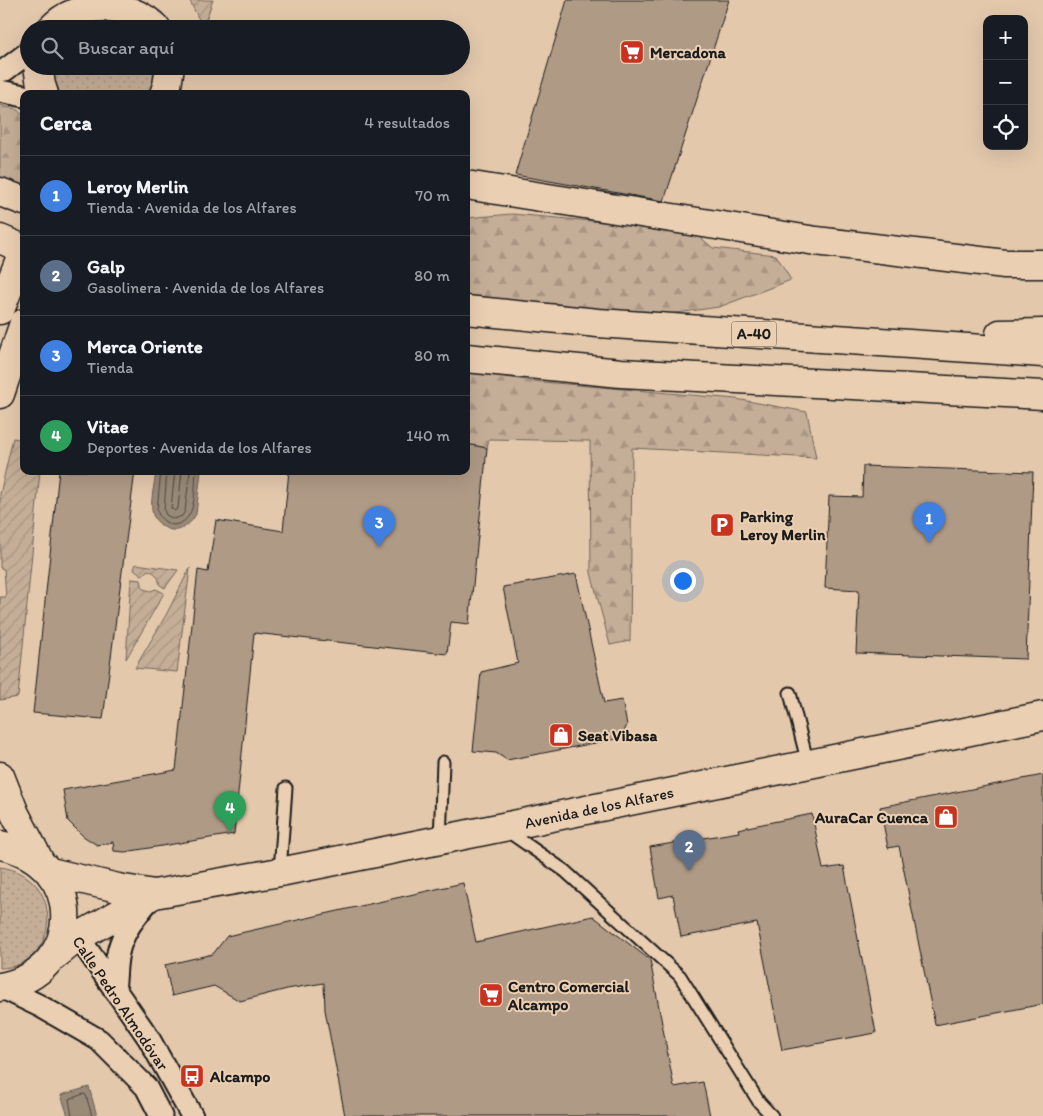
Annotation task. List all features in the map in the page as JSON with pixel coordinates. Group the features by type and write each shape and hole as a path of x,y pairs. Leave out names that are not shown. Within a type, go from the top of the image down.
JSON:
{"main road":[{"path":"156,0 157,20"},
{"path":"58,20 75,8 102,1 120,4 137,10 150,20"},
{"path":"39,75 43,90"},
{"path":"470,186 816,241 1005,264 1043,264"},
{"path":"0,192 20,200"},
{"path":"0,240 20,248"},
{"path":"0,310 20,259"},
{"name":"A-40","path":"470,310 598,324 1043,353"},
{"path":"819,338 1043,333"},
{"path":"0,394 20,335"},
{"path":"470,358 621,373 1043,395"},
{"name":"Avenida de los Alfares","path":"154,894 280,872 502,828 1043,716"},
{"path":"0,776 15,814 44,866 58,885 72,926"},
{"path":"0,845 14,848 44,866 118,888 154,894"},
{"path":"0,987 16,984 30,978 42,969 52,958 72,926 154,894"}],"street":[{"path":"0,71 5,70 20,59"},
{"path":"0,91 20,95"},
{"path":"114,990 118,953 123,936 154,894"},
{"name":"Calle Pedro Almodóvar","path":"72,926 114,990 148,1037 192,1116"},
{"name":"Calle Pedro Almodóvar","path":"0,987 40,1006 99,1040 146,1087 161,1116"}],"lane":[{"path":"790,692 808,764"},
{"path":"440,840 443,762"},
{"path":"280,872 286,788"},
{"path":"502,828 566,871 680,976 760,1102 772,1116"}],"green space":[{"path":"213,0 206,20 199,20 190,1"},
{"path":"106,16 116,20 95,20"},
{"path":"54,75 155,75 150,90 59,90"},
{"path":"0,105 16,109 20,112 20,186 0,179"},
{"path":"512,214 625,224 701,238 713,248 776,255 791,280 719,307 655,316 470,295 470,218"},
{"path":"470,372 532,381 736,399 807,412 816,458 632,448 630,641 610,645 591,573 590,441 489,439 487,448 470,445"},
{"path":"13,438 20,439 20,475 40,475 18,697 0,700 0,597 6,597 4,569 0,568 0,494"},
{"path":"136,564 178,570 165,588 160,585 158,578 153,572 148,570 142,575 134,569"},
{"path":"190,568 177,672 135,668 166,615"},
{"path":"131,579 141,580 143,589 151,591 156,589 164,593 126,659"},
{"path":"0,867 22,874 37,886 45,902 48,920 44,938 35,953 20,964 0,968"}],"water":[{"path":"155,475 201,475 196,514 181,529 171,530 158,523 153,515 152,499"},
{"path":"89,1087 97,1116 68,1116 61,1095"}],"building":[{"name":"Mercadona","path":"567,0 729,0 664,201 515,175"},
{"path":"470,445 487,448 469,624 451,622 447,654 254,633 234,834 125,852 114,851 113,842 97,845 83,836 68,821 63,790 176,770 198,570 208,572 216,520 283,531 289,475 470,475"},
{"path":"863,466 1033,472 1026,659 856,653 859,590 825,588 829,496 862,497"},
{"path":"59,475 134,475 103,719 33,713"},
{"path":"576,574 604,703 622,700 627,725 621,738 507,760 496,753 473,751 481,672 518,663 503,587"},
{"path":"1043,775 1043,1004 935,1025 899,846 888,848 880,807"},
{"path":"812,814 823,869 844,866 876,1033 782,1050 757,923 681,937 673,895 659,898 650,847 739,832 738,829"},
{"name":"Centro Comercial Alcampo","path":"463,883 476,942 593,916 650,960 674,1087 703,1082 710,1116 345,1116 325,1010 324,983 287,989 240,1001 214,986 172,996 165,965 213,954 227,936"}],"place":[{"name":"Mercadona","path":"632,52"},
{"name":"Parking Leroy Merlin","path":"722,525"},
{"name":"Leroy Merlin","path":"929,543"},
{"name":"Merca Oriente","path":"379,547"},
{"name":"Seat Vibasa","path":"561,735"},
{"name":"AuraCar Cuenca","path":"946,817"},
{"name":"Vitae","path":"230,832"},
{"name":"Galp","path":"689,871"},
{"name":"Centro Comercial Alcampo","path":"491,995"},
{"name":"Alcampo","path":"192,1076"}]}
